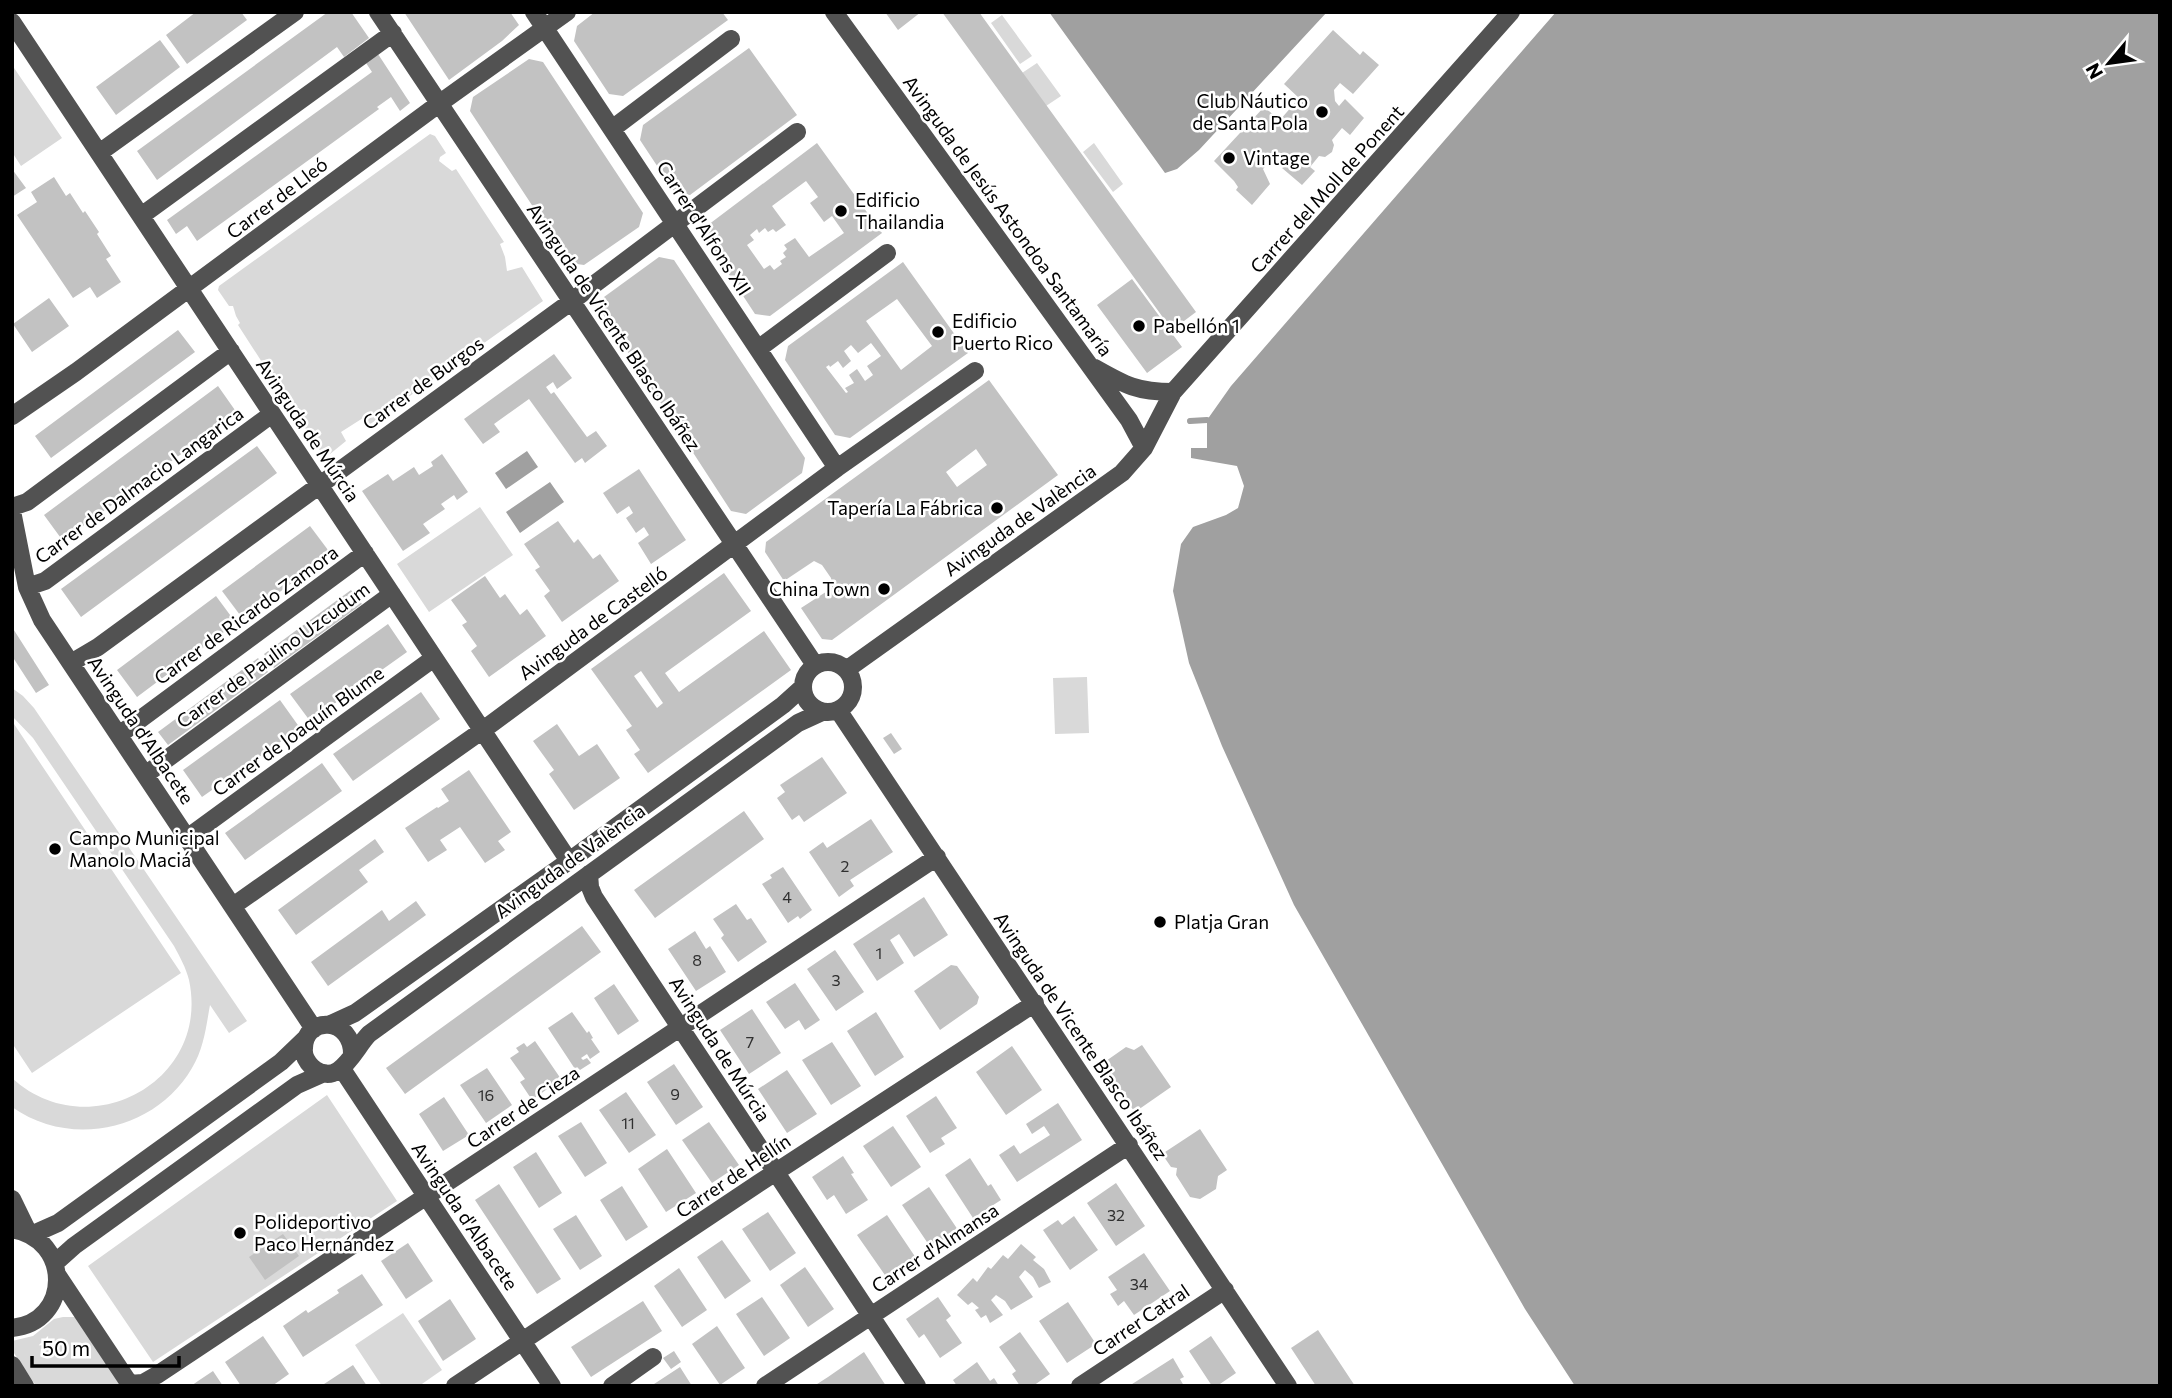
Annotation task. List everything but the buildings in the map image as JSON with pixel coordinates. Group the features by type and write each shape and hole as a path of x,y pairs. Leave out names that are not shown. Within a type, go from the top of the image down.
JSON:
{"street":[{"path":"99,153 295,12"},
{"name":"Avinguda de Vicente Blasco Ibáñez","path":"378,12 815,665"},
{"name":"Carrer d'Alfons XII","path":"534,12 838,468"},
{"name":"Carrer de Lleó","path":"12,416 567,12"},
{"name":"Avinguda de Jesús Astondoa Santamaría","path":"834,12 1129,420 1144,448"},
{"name":"Carrer del Moll de Ponent","path":"1144,448 1173,392 1511,12"},
{"name":"Avinguda de Múrcia","path":"12,22 569,861"},
{"path":"141,216 393,33"},
{"path":"612,129 731,39"},
{"name":"Carrer de Burgos","path":"71,663 98,647 572,301 797,132"},
{"path":"758,349 887,253"},
{"path":"12,509 27,502 231,351"},
{"path":"1089,365 1136,389 1173,392"},
{"name":"Avinguda de Castelló","path":"233,906 483,730 838,468 975,371"},
{"name":"Carrer de Dalmacio Langarica","path":"27,587 45,581 272,414"},
{"name":"Avinguda de València","path":"846,670 1122,473 1144,448"},
{"name":"Avinguda d'Albacete","path":"12,509 27,587 42,620 317,1031"},
{"name":"Carrer de Ricardo Zamora","path":"119,735 365,554"},
{"name":"Carrer de Paulino Uzcudum","path":"145,775 392,594"},
{"name":"Carrer de Joaquín Blume","path":"187,838 434,658"},
{"path":"832,663 846,670 852,681 853,691 846,705 830,711 808,703 803,687 806,674 815,665 832,663"},
{"name":"Avinguda de València","path":"24,1233 58,1223 281,1062 317,1031 355,1013 569,861 783,705 803,687"},
{"name":"Avinguda de Vicente Blasco Ibáñez","path":"830,711 937,857 1288,1386"},
{"name":"Avinguda de València","path":"347,1062 369,1034 589,874 798,723 830,711"},
{"name":"Carrer de Cieza","path":"130,1385 143,1383 157,1375 937,857"},
{"name":"Avinguda de Múrcia","path":"589,874 594,897 917,1386"},
{"name":"Carrer de Hellín","path":"455,1386 1035,1003"},
{"path":"341,1028 352,1045 347,1062 334,1073 324,1073 314,1069 303,1050 317,1031 341,1028"},
{"name":"Avinguda d'Albacete","path":"347,1062 427,1197 552,1386"},
{"path":"12,1328 30,1324 51,1304 57,1290 57,1270 74,1247 298,1085 324,1073"},
{"name":"Carrer d'Almansa","path":"765,1386 1129,1145"},
{"path":"12,1199 24,1233 42,1242 50,1252 57,1270 130,1385"},
{"name":"Carrer Catral","path":"1080,1386 1225,1290"},
{"path":"612,1386 653,1357"},
{"path":"12,1365 26,1386"}],"shaded area":[{"path":"1049,12 1327,12 1199,150 1177,169 1165,173"},
{"path":"1556,12 2160,12 2160,1386 1575,1386 1525,1309 1294,905 1222,746 1189,663 1173,591 1181,544 1193,527 1238,508 1244,486 1237,466 1191,458 1191,448 1207,448 1207,420 1231,386"},
{"path":"1002,15 1032,56 1020,64 991,23"},
{"path":"1037,63 1061,96 1046,106 1022,73"},
{"path":"12,65 62,138 21,166 12,152"},
{"path":"430,134 435,136 446,153 439,161 452,171 456,169 504,242 500,244 507,271 522,267 543,301 369,425 363,418 341,432 346,441 330,454 321,452 300,420 305,413 289,404 238,325 240,323 233,306 229,306 218,290 219,286"},
{"path":"1094,143 1123,184 1113,192 1083,152"},
{"path":"527,451 538,467 506,489 495,473"},
{"path":"550,482 564,502 520,533 506,512"},
{"path":"480,507 513,555 429,612 397,564"},
{"path":"1087,677 1089,733 1055,734 1053,678"},
{"path":"12,688 34,708 247,1021 229,1033 210,1005 199,1053 192,1068 176,1089 157,1106 135,1119 111,1126 85,1129 60,1127 35,1120 12,1107 12,1078 42,1098 74,1106 107,1104 137,1094 162,1074 181,1048 191,1017 189,980 174,946 33,738 12,716"},
{"name":"Campo Municipal Manolo Maciá","path":"14,724 181,973 32,1073 12,1043"},
{"name":"Polideportivo Paco Hernández","path":"327,1095 397,1201 153,1362 88,1266"},
{"path":"403,1313 442,1370 419,1386 382,1386 355,1345"},
{"path":"76,1317 121,1386 36,1386 12,1350 12,1341 33,1336 54,1319"}],"waterway":[{"path":"1190,421 1207,420"}],"place":[{"name":"Club Náutico de Santa Pola","path":"1322,112"},
{"name":"Vintage","path":"1229,158"},
{"name":"Edificio Thailandia","path":"841,211"},
{"name":"Pabellón 1","path":"1139,326"},
{"name":"Edificio Puerto Rico","path":"938,332"},
{"name":"Tapería La Fábrica","path":"997,508"},
{"name":"China Town","path":"884,589"},
{"name":"Campo Municipal Manolo Maciá","path":"55,849"},
{"name":"Platja Gran","path":"1160,922"},
{"name":"Polideportivo Paco Hernández","path":"240,1233"}]}
